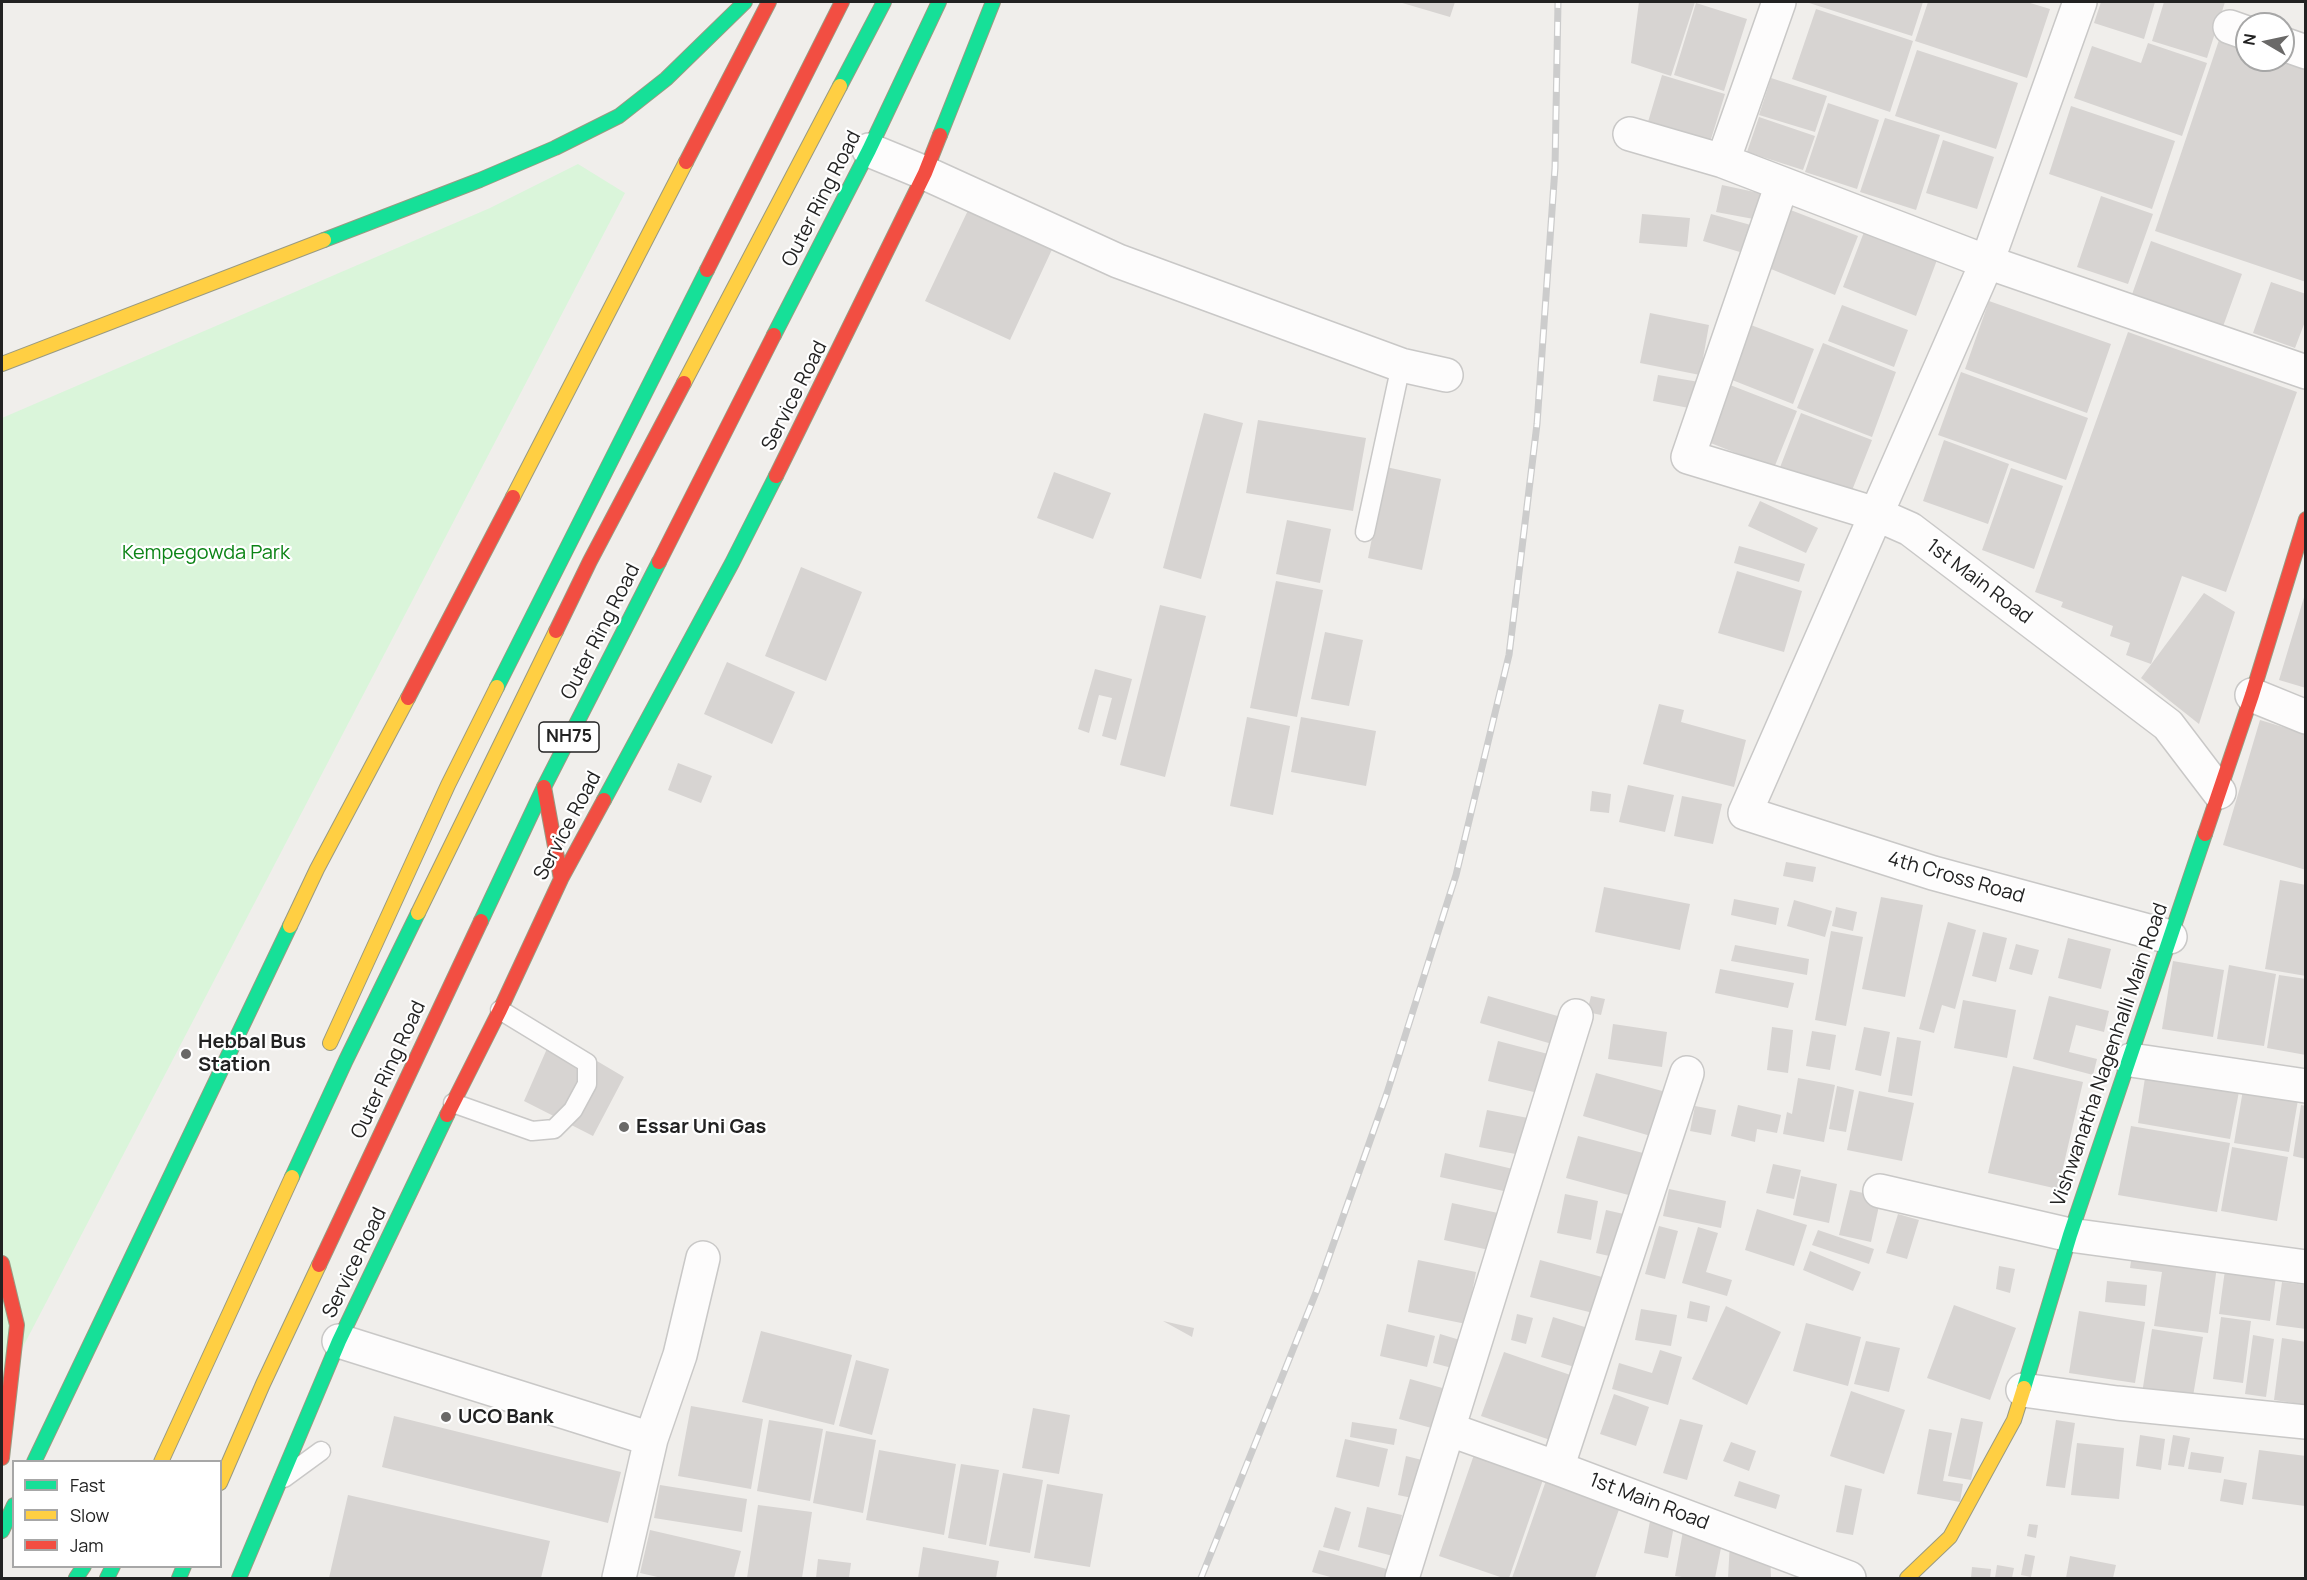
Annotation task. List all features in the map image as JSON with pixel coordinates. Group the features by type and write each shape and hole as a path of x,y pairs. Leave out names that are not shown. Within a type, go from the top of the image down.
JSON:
{"main road":[{"path":"2,364 469,185 555,148 619,116 666,79 745,2"},
{"path":"34,1460 316,868 449,622 769,2"},
{"path":"325,1054 448,785 842,2"},
{"path":"161,1460 346,1060 590,561 884,2"},
{"name":"Outer Ring Road","path":"222,1478 263,1384 544,787 869,150 939,2"},
{"name":"Service Road","path":"239,1578 339,1341 453,1102 501,1010 561,879 732,563 842,345 925,173 993,2"},
{"name":"Vishwanatha Nagenhalli Main Road","path":"1907,1578 1950,1537 2014,1420 2070,1234 2131,1060 2252,695 2306,519"},
{"path":"544,787 561,879"},
{"path":"2,1263 16,1326 2,1458"},
{"path":"2,1531 12,1509"}],"street":[{"path":"1876,514 1987,262 2080,2"},
{"path":"1723,161 1770,4"},
{"path":"1630,134 1723,161 1987,262 2306,372"},
{"path":"869,150 1118,261 1401,365 1446,375"},
{"name":"1st Main Road","path":"1782,183 1688,457 1876,514 1910,530 2168,725 2219,792"},
{"name":"4th Cross Road","path":"1876,514 1744,813 1933,873 2170,937"},
{"path":"2252,695 2306,717"},
{"path":"1402,1578 1576,1016"},
{"path":"2131,1060 2306,1086"},
{"path":"1557,1468 1687,1073"},
{"path":"1880,1191 2070,1234 2306,1267"},
{"path":"619,1578 651,1439 680,1354 704,1258"},
{"path":"339,1341 651,1439"},
{"path":"2023,1390 2117,1403 2306,1422"},
{"name":"1st Main Road","path":"1448,1430 1557,1468 1849,1578"}],"lane":[{"path":"1365,532 1401,365"},
{"path":"453,1102 532,1131 554,1129 573,1110 587,1084 586,1063 501,1010"},
{"path":"278,1482 321,1451"}],"green space":[{"name":"Kempegowda Park","path":"578,164 625,193 2,1387 2,418 490,208"}],"building":[{"path":"1399,2 1455,2 1450,17"},
{"path":"1639,2 1695,2 1671,76 1631,63"},
{"path":"1806,2 1923,2 1912,36"},
{"path":"1928,2 2027,2 2050,9 2027,78 1915,41"},
{"path":"2101,2 2155,2 2144,39 2094,23"},
{"path":"2164,2 2225,2 2207,58 2152,41"},
{"path":"1696,3 1747,19 1724,91 1674,75"},
{"path":"1816,9 1913,41 1890,112 1792,79"},
{"path":"2220,37 2235,42 2235,72 2295,72 2295,63 2306,66 2306,282 2155,231"},
{"path":"2148,43 2207,63 2182,136 2074,98 2092,46 2141,63"},
{"path":"1917,50 2018,83 1996,149 1895,116"},
{"path":"1662,75 1725,94 1707,152 1645,132"},
{"path":"1771,78 1827,96 1815,132 1759,115"},
{"path":"1828,103 1879,120 1857,189 1805,172"},
{"path":"2071,106 2175,141 2152,209 2049,174"},
{"path":"1759,117 1815,136 1803,170 1747,152"},
{"path":"1885,118 1940,135 1916,210 1860,192"},
{"path":"1943,140 1994,157 1977,209 1926,193"},
{"path":"1722,185 1764,194 1759,220 1716,212"},
{"path":"2101,196 2153,214 2128,284 2077,267"},
{"path":"971,204 1055,243 1010,340 925,301"},
{"path":"1788,209 1858,236 1835,295 1766,267"},
{"path":"1642,214 1690,218 1687,247 1639,243"},
{"path":"1711,214 1758,227 1750,255 1703,241"},
{"path":"1864,232 1937,260 1916,316 1843,287"},
{"path":"2151,241 2242,274 2221,332 2130,300"},
{"path":"2271,282 2306,294 2306,319 2295,348 2253,333"},
{"path":"1989,301 2111,344 2087,413 1965,369"},
{"path":"1842,305 1908,330 1894,367 1828,341"},
{"path":"1650,313 1709,325 1700,375 1640,363"},
{"path":"1743,322 1814,349 1793,404 1722,376"},
{"path":"2128,332 2297,392 2226,592 2182,576 2151,664 2126,655 2130,643 2110,636 2113,626 2061,607 2063,602 2035,592"},
{"path":"1823,343 1896,372 1872,437 1797,408"},
{"path":"1961,372 2088,418 2066,480 1938,435"},
{"path":"1658,375 1699,382 1694,409 1653,401"},
{"path":"1725,383 1797,411 1774,468 1703,440"},
{"path":"1204,413 1243,423 1201,579 1163,568"},
{"path":"1801,413 1872,440 1849,498 1779,470"},
{"path":"1258,420 1366,438 1353,511 1246,493"},
{"path":"1944,440 2009,464 1988,524 1923,501"},
{"path":"1386,467 1441,479 1422,570 1368,558"},
{"path":"2011,468 2063,486 2034,569 1982,550"},
{"path":"1054,472 1111,493 1093,539 1037,518"},
{"path":"1760,501 1818,528 1806,553 1748,526"},
{"path":"1287,520 1331,529 1320,583 1276,574"},
{"path":"1739,546 1805,564 1799,582 1734,563"},
{"path":"801,567 862,592 826,681 765,656"},
{"path":"1737,571 1802,591 1784,652 1718,633"},
{"path":"1276,581 1323,590 1297,717 1250,708"},
{"path":"2204,593 2235,612 2199,724 2141,678"},
{"path":"2306,594 2306,688 2279,680"},
{"path":"1160,605 1206,616 1165,777 1120,765"},
{"path":"1325,632 1363,640 1349,706 1311,699"},
{"path":"727,662 795,692 772,744 704,714"},
{"path":"1095,669 1132,679 1116,740 1102,736 1112,698 1099,695 1089,733 1078,729"},
{"path":"1659,704 1684,710 1681,722 1746,740 1734,787 1643,764"},
{"path":"1247,717 1290,726 1273,815 1230,806"},
{"path":"1301,717 1376,731 1366,786 1291,772"},
{"path":"2260,720 2306,734 2306,870 2223,845"},
{"path":"678,763 712,776 701,803 668,790"},
{"path":"1628,785 1674,795 1665,832 1619,822"},
{"path":"1592,791 1611,794 1609,813 1590,811"},
{"path":"1682,796 1722,804 1713,844 1674,836"},
{"path":"1786,862 1816,867 1813,882 1783,876"},
{"path":"2280,880 2306,885 2306,976 2265,969"},
{"path":"1604,887 1690,904 1680,950 1595,932"},
{"path":"1881,897 1923,905 1905,997 1862,989"},
{"path":"1734,899 1779,908 1776,925 1731,915"},
{"path":"1794,900 1832,911 1825,937 1787,926"},
{"path":"1836,907 1857,912 1853,931 1832,926"},
{"path":"1948,922 1976,930 1955,1009 1942,1005 1934,1033 1919,1029"},
{"path":"1831,931 1863,937 1846,1026 1815,1020"},
{"path":"1983,932 2007,938 1996,982 1972,976"},
{"path":"2068,938 2111,949 2101,989 2058,978"},
{"path":"2016,944 2039,950 2032,975 2009,969"},
{"path":"1735,945 1809,959 1807,975 1731,961"},
{"path":"2173,961 2224,970 2213,1037 2162,1029"},
{"path":"2229,965 2276,974 2264,1046 2217,1039"},
{"path":"1720,969 1794,983 1788,1008 1715,993"},
{"path":"2279,975 2306,979 2306,1055 2267,1048"},
{"path":"1488,996 1561,1017 1552,1044 1480,1023"},
{"path":"1591,996 1605,999 1601,1015 1587,1012"},
{"path":"2049,996 2109,1011 2104,1032 2076,1025 2069,1052 2097,1059 2093,1075 2033,1059"},
{"path":"1963,1000 2016,1010 2007,1058 1954,1048"},
{"path":"1613,1024 1667,1032 1662,1067 1608,1059"},
{"path":"1772,1027 1793,1030 1788,1073 1767,1070"},
{"path":"1864,1027 1890,1032 1881,1076 1855,1070"},
{"path":"1812,1031 1836,1035 1830,1070 1806,1066"},
{"path":"553,1035 624,1077 593,1136 524,1101"},
{"path":"1897,1037 1921,1041 1912,1096 1888,1092"},
{"path":"1498,1041 1548,1054 1538,1093 1488,1081"},
{"path":"2147,1065 2241,1081 2230,1139 2138,1123"},
{"path":"2013,1066 2083,1082 2058,1189 1988,1173"},
{"path":"1596,1073 1666,1092 1654,1137 1583,1116"},
{"path":"1798,1078 1835,1085 1824,1142 1783,1134 1787,1112 1792,1114"},
{"path":"1837,1086 1854,1090 1846,1132 1829,1129"},
{"path":"2243,1090 2298,1100 2289,1152 2234,1143"},
{"path":"1859,1091 1914,1103 1902,1161 1847,1150"},
{"path":"1738,1105 1781,1115 1777,1133 1757,1129 1755,1142 1731,1136"},
{"path":"2301,1105 2306,1106 2306,1159 2293,1156"},
{"path":"1695,1106 1716,1110 1711,1135 1690,1131"},
{"path":"1487,1110 1533,1119 1526,1156 1479,1147"},
{"path":"2131,1126 2230,1143 2217,1212 2118,1195"},
{"path":"1578,1136 1643,1153 1632,1196 1566,1178"},
{"path":"2232,1147 2288,1157 2277,1221 2221,1211"},
{"path":"1445,1153 1513,1169 1508,1192 1440,1177"},
{"path":"1773,1164 1801,1170 1794,1199 1766,1193"},
{"path":"1801,1176 1837,1184 1829,1223 1793,1215"},
{"path":"1669,1189 1726,1201 1721,1228 1663,1216"},
{"path":"1850,1190 1881,1197 1871,1242 1839,1235"},
{"path":"1565,1194 1598,1201 1591,1240 1557,1233"},
{"path":"1452,1203 1498,1213 1489,1250 1444,1240"},
{"path":"1757,1209 1807,1225 1794,1266 1745,1250"},
{"path":"1606,1210 1628,1215 1618,1258 1596,1253"},
{"path":"1898,1214 1919,1220 1907,1259 1886,1253"},
{"path":"1659,1226 1678,1231 1665,1279 1645,1274"},
{"path":"1698,1227 1718,1233 1706,1272 1732,1280 1727,1296 1682,1283"},
{"path":"1818,1230 1874,1249 1869,1264 1812,1245"},
{"path":"2133,1248 2218,1259 2208,1333 2154,1326 2162,1272 2130,1268"},
{"path":"1810,1251 1861,1272 1853,1291 1803,1270"},
{"path":"1418,1260 1476,1272 1466,1324 1408,1312"},
{"path":"1540,1260 1602,1277 1593,1313 1530,1297"},
{"path":"1999,1266 2015,1269 2010,1293 1996,1289"},
{"path":"2225,1270 2276,1277 2270,1321 2219,1314"},
{"path":"2107,1281 2147,1285 2145,1306 2105,1302"},
{"path":"2282,1282 2306,1285 2306,1329 2276,1325"},
{"path":"1690,1301 1710,1306 1707,1322 1687,1318"},
{"path":"1954,1305 2016,1328 1990,1400 1927,1378"},
{"path":"1726,1306 1781,1332 1747,1405 1692,1379"},
{"path":"1641,1309 1677,1315 1671,1346 1635,1340"},
{"path":"2079,1311 2145,1322 2135,1383 2069,1373"},
{"path":"1517,1314 1533,1318 1526,1344 1511,1340"},
{"path":"1553,1317 1591,1329 1578,1368 1541,1357"},
{"path":"2221,1317 2251,1321 2243,1383 2213,1379"},
{"path":"1163,1321 1194,1328 1192,1337"},
{"path":"1806,1323 1861,1337 1848,1386 1793,1371"},
{"path":"1387,1324 1435,1336 1427,1367 1380,1356"},
{"path":"2152,1329 2203,1337 2191,1408 2141,1400"},
{"path":"761,1331 852,1355 834,1425 742,1402"},
{"path":"1440,1334 1460,1340 1452,1368 1433,1363"},
{"path":"2253,1335 2274,1339 2266,1397 2245,1394"},
{"path":"2282,1338 2306,1342 2306,1405 2274,1400"},
{"path":"1866,1341 1900,1348 1889,1392 1854,1384"},
{"path":"1660,1350 1682,1357 1668,1405 1612,1389 1619,1363 1652,1373"},
{"path":"1504,1352 1579,1378 1556,1442 1481,1416"},
{"path":"856,1360 889,1369 872,1435 839,1426"},
{"path":"1410,1379 1446,1389 1435,1429 1399,1419"},
{"path":"1851,1391 1905,1410 1884,1474 1830,1456"},
{"path":"1614,1394 1649,1407 1636,1446 1600,1434"},
{"path":"691,1406 763,1419 751,1489 678,1476"},
{"path":"1033,1408 1070,1415 1059,1474 1022,1468"},
{"path":"394,1416 621,1472 608,1523 382,1467"},
{"path":"1961,1418 1983,1422 1971,1480 1948,1476"},
{"path":"1680,1419 1703,1425 1687,1480 1663,1473"},
{"path":"769,1420 823,1429 810,1501 757,1491"},
{"path":"2056,1420 2075,1423 2065,1488 2046,1486"},
{"path":"1352,1422 1397,1429 1394,1445 1350,1437"},
{"path":"1929,1429 1952,1433 1943,1481 1963,1484 1960,1502 1917,1494"},
{"path":"826,1431 876,1440 863,1513 813,1503"},
{"path":"2140,1435 2165,1439 2161,1470 2136,1466"},
{"path":"2173,1435 2190,1438 2184,1467 2168,1465"},
{"path":"1345,1439 1388,1449 1379,1487 1336,1477"},
{"path":"1731,1442 1756,1451 1749,1471 1723,1461"},
{"path":"2077,1443 2124,1448 2119,1499 2071,1495"},
{"path":"1477,1446 1546,1471 1509,1578 1439,1556"},
{"path":"879,1450 956,1464 944,1535 866,1520"},
{"path":"2259,1450 2306,1456 2305,1506 2252,1499"},
{"path":"2191,1452 2224,1457 2221,1473 2188,1469"},
{"path":"1406,1456 1430,1462 1421,1500 1398,1495"},
{"path":"961,1464 999,1470 986,1545 948,1538"},
{"path":"1549,1472 1623,1498 1595,1578 1512,1578"},
{"path":"1003,1473 1043,1480 1030,1553 989,1546"},
{"path":"2224,1479 2247,1483 2243,1505 2220,1501"},
{"path":"1739,1481 1780,1495 1776,1509 1734,1496"},
{"path":"1047,1484 1103,1494 1090,1567 1034,1558"},
{"path":"660,1485 747,1499 742,1532 654,1518"},
{"path":"1845,1485 1862,1489 1853,1535 1836,1532"},
{"path":"348,1495 550,1541 541,1578 329,1578"},
{"path":"758,1505 812,1512 802,1578 747,1578"},
{"path":"1335,1507 1351,1512 1339,1551 1323,1547"},
{"path":"1367,1507 1402,1515 1393,1556 1358,1547"},
{"path":"1650,1521 1674,1526 1668,1558 1644,1553"},
{"path":"2029,1524 2038,1525 2036,1538 2027,1536"},
{"path":"650,1530 741,1551 734,1578 662,1578 640,1573"},
{"path":"1683,1531 1723,1538 1715,1578 1675,1576"},
{"path":"1730,1542 1770,1551 1771,1578 1728,1578"},
{"path":"923,1547 999,1561 996,1578 918,1578"},
{"path":"1319,1550 1390,1570 1387,1578 1334,1578 1312,1572"},
{"path":"2025,1554 2035,1556 2031,1577 2021,1575"},
{"path":"2070,1556 2116,1565 2113,1578 2066,1578"},
{"path":"818,1559 851,1563 849,1578 816,1578"},
{"path":"1997,1565 2014,1568 2012,1578 1995,1578"},
{"path":"1972,1567 1991,1569 1990,1578 1971,1578"}],"railway":[{"path":"1201,1578 1317,1290 1387,1093 1456,875 1509,655 1537,424 1555,168 1558,2"}],"traffic: fast":[{"path":"324,240 480,180 555,148 619,116 666,79 745,2"},
{"path":"840,86 884,2"},
{"path":"774,335 869,150 939,2"},
{"path":"940,135 993,2"},
{"path":"497,687 707,270"},
{"path":"604,800 732,563 776,476"},
{"path":"481,921 544,787 659,562"},
{"path":"2024,1388 2070,1235 2205,834"},
{"path":"292,1177 418,913"},
{"path":"35,1460 290,926"},
{"path":"239,1578 339,1341 447,1115"},
{"path":"2,1531 12,1509"},
{"path":"76,1578 83,1568"},
{"path":"107,1578 112,1568"},
{"path":"179,1578 183,1568"}],"traffic: slow":[{"path":"684,383 840,86"},
{"path":"513,497 686,162"},
{"path":"2,364 324,240"},
{"path":"418,913 556,631"},
{"path":"330,1043 448,785 497,687"},
{"path":"290,926 317,869 408,698"},
{"path":"162,1460 292,1177"},
{"path":"222,1478 319,1265"},
{"path":"1907,1578 1950,1537 2014,1420 2024,1388"}],"traffic: jam":[{"path":"686,162 769,2"},
{"path":"707,270 842,2"},
{"path":"776,476 925,173 940,135"},
{"path":"659,562 774,335"},
{"path":"556,631 590,561 684,383"},
{"path":"408,698 513,497"},
{"path":"2205,834 2252,695 2306,519"},
{"path":"544,787 561,879"},
{"path":"447,1115 500,1010 561,879 604,800"},
{"path":"319,1265 481,921"},
{"path":"2,1263 17,1325 2,1458"}],"place":[{"name":"Hebbal Bus Station","path":"186,1054"},
{"name":"Essar Uni Gas","path":"624,1127"},
{"name":"UCO Bank","path":"446,1417"}]}
